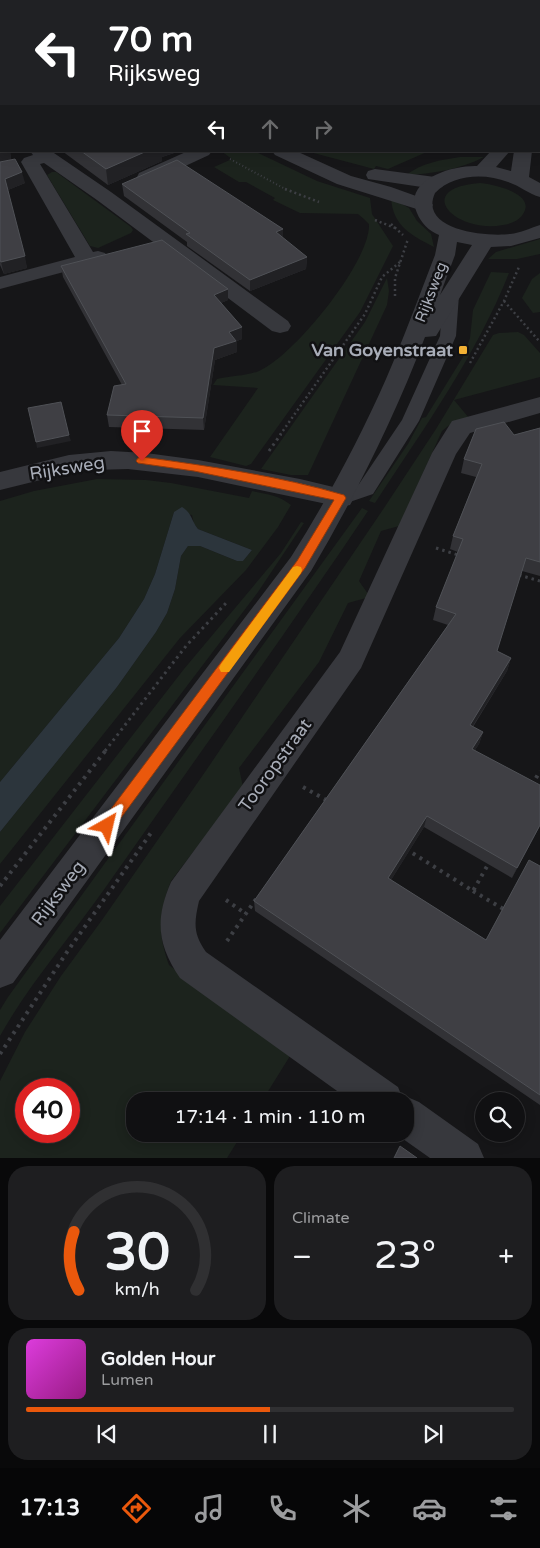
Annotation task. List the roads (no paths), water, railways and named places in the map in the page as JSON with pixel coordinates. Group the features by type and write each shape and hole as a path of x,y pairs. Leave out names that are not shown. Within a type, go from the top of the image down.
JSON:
{"street":[{"path":"104,196 201,152"},
{"path":"481,172 500,152"},
{"path":"518,179 523,152"},
{"path":"290,155 392,178 435,183"},
{"path":"290,155 344,180 384,190 423,204"},
{"path":"32,159 104,196 154,243 280,326"},
{"path":"32,159 87,260"},
{"path":"540,191 518,179 500,174 481,172 455,175 435,183 425,193 423,204 427,214 436,224 449,232 485,241 518,239 540,231"},
{"name":"Rijksweg","path":"0,970 301,564 341,498 398,378 444,255 449,232"},
{"name":"Rijksweg","path":"398,378 485,241"},
{"path":"0,283 115,253"},
{"name":"Tooropstraat","path":"371,1092 193,966 184,954 178,940 176,921 182,894 351,659 444,453 461,427 540,405"},
{"name":"Rijksweg","path":"0,481 56,466 93,461 126,460 157,462 250,478 341,498"},
{"path":"414,1122 464,1158"}],"lane":[{"name":"Rijksweg","path":"341,498 366,489 410,421 448,336 451,295"}],"place":[{"name":"Van Goyenstraat","path":"463,350"}]}
